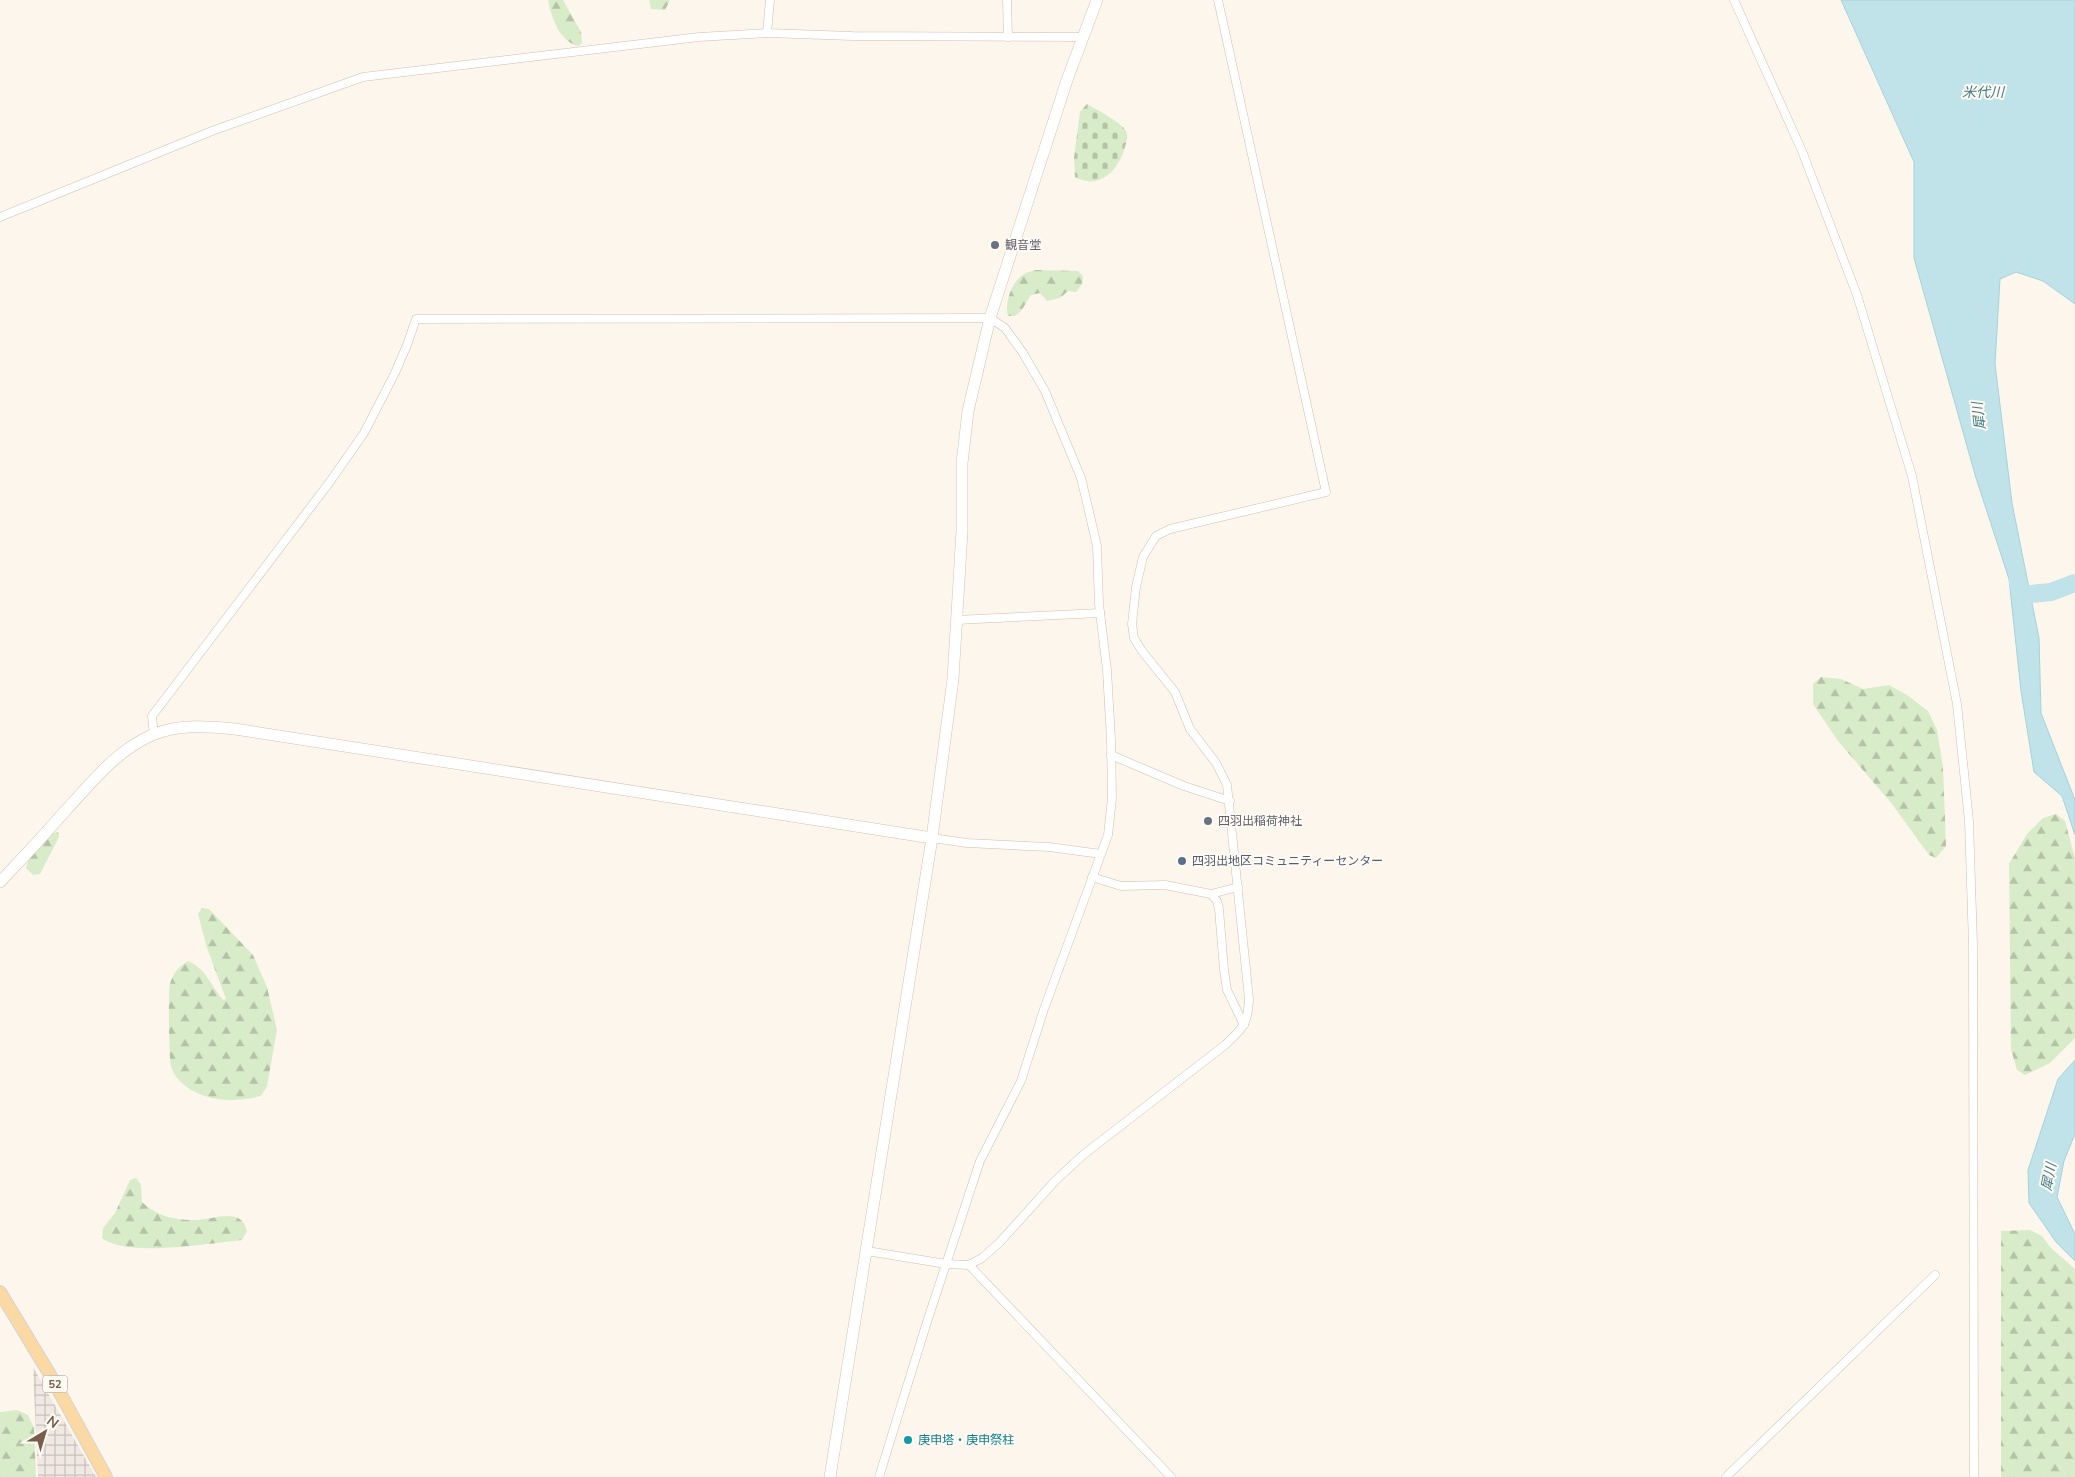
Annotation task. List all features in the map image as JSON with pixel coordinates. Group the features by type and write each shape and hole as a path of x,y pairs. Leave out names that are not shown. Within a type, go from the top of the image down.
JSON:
{"main road":[{"name":"52","path":"0,1292 106,1477"}],"street":[{"path":"767,33 770,0"},
{"path":"1007,0 1008,37"},
{"path":"830,1477 932,838 953,679 962,531 962,463 968,411 990,318 1064,87 1097,0"},
{"path":"866,1251 946,1264 969,1265 982,1258 999,1243 1055,1181 1083,1155 1225,1045 1239,1032 1248,1018 1249,1000 1230,801 1225,779 1216,763 1190,729 1175,692 1134,638 1132,624 1136,587 1144,557 1156,536 1170,529 1326,492 1218,0"},
{"path":"1734,0 1802,152 1857,295 1912,476 1957,704 1970,821 1973,945 1974,1477"},
{"path":"0,217 203,134 363,77 698,37 767,33 852,36 1083,37"},
{"path":"154,735 152,716 329,483 364,433 395,373 416,319 990,318 1005,328 1023,353 1044,392 1081,478 1097,546 1100,613 1107,670 1112,755 1112,798 1108,835 1044,1009 1021,1081 980,1161 879,1477"},
{"path":"956,620 1100,613"},
{"path":"0,881 101,772 132,746 154,735 176,729 202,726 234,729 967,843 1049,847 1101,854"},
{"path":"1112,755 1184,786 1230,801"},
{"path":"1092,877 1121,886 1165,885 1211,894 1238,887"},
{"path":"1211,894 1217,901 1219,909 1227,990 1244,1025"},
{"path":"969,1265 1171,1477"},
{"path":"1726,1477 1935,1275"}],"shaded area":[{"path":"33,1367 96,1477 38,1477"}],"green space":[{"path":"548,0 563,0 581,32 582,43 578,46 566,40 557,28"},
{"path":"649,0 670,0 665,10 651,9"},
{"path":"1087,104 1119,124 1126,131 1127,136 1124,150 1117,165 1106,177 1091,181 1075,177 1074,158 1080,112"},
{"path":"1036,270 1078,271 1083,276 1082,284 1076,292 1068,291 1060,298 1047,301 1040,293 1031,295 1021,311 1015,316 1008,316 1008,299 1016,282 1024,274"},
{"path":"1821,677 1841,679 1863,689 1889,685 1907,695 1928,711 1937,730 1943,767 1946,846 1936,858 1929,855 1892,804 1838,741 1813,704 1813,684"},
{"path":"2056,814 2065,821 2075,858 2075,1038 2050,1063 2025,1075 2017,1070 2011,1049 2009,864 2027,834 2043,818"},
{"path":"58,832 59,837 40,874 33,875 26,868 29,859 53,833"},
{"path":"202,908 209,909 253,955 267,987 277,1030 267,1086 261,1096 230,1100 198,1094 178,1079 172,1068 169,1038 169,990 171,980 177,970 188,961 204,973 223,1000 226,999 207,948 198,914"},
{"path":"136,1178 141,1185 142,1202 160,1214 189,1220 233,1217 244,1223 247,1231 242,1240 190,1246 149,1248 114,1244 102,1238 103,1228 115,1213 130,1180"},
{"path":"2030,1230 2042,1236 2051,1248 2075,1269 2075,1477 2001,1477 2001,1231"},
{"path":"17,1410 28,1415 34,1428 36,1477 0,1477 0,1412"}],"water":[{"name":"米代川","path":"1841,0 2075,0 2075,304 2043,281 2016,272 2000,279 1995,364 2012,503 2039,638 2041,713 2075,800 2075,835 2062,796 2034,772 2021,691 2009,579 1976,478 1914,258 1914,162"},
{"path":"2075,1060 2075,1134 2064,1161 2057,1197 2075,1234 2075,1261 2056,1242 2029,1203 2028,1170 2058,1079"}],"waterway":[{"name":"犀川","path":"2018,582 2021,595 2051,592 2075,583"}],"place":[{"name":"観音堂","path":"995,245"},
{"name":"四羽出稲荷神社","path":"1208,821"},
{"name":"四羽出地区コミュニティーセンター","path":"1182,861"},
{"name":"庚申塔・庚申祭柱","path":"908,1440"}]}
